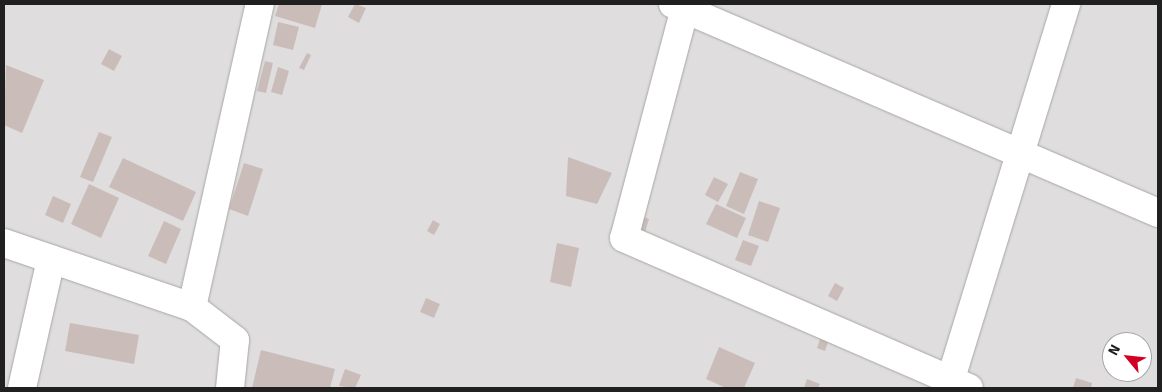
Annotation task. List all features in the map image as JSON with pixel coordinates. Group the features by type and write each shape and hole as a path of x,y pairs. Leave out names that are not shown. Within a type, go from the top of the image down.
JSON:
{"street":[{"path":"192,307 260,4"},
{"path":"1066,4 1020,153 956,386 624,238 681,5 1020,153 1158,213"},
{"path":"4,243 192,307 234,340 230,388"},
{"path":"22,388 51,259"}],"shaded area":[{"path":"4,4 1158,4 1158,388 4,388"}],"building":[{"path":"279,4 322,4 315,28 275,16"},
{"path":"355,4 366,8 359,23 348,17"},
{"path":"278,22 299,27 293,50 273,45"},
{"path":"109,49 122,56 114,71 101,64"},
{"path":"307,53 311,55 304,70 299,68"},
{"path":"265,61 273,63 266,93 257,91"},
{"path":"6,65 44,80 22,133 4,125"},
{"path":"278,67 289,71 282,95 271,92"},
{"path":"99,132 112,137 93,182 80,177"},
{"path":"568,157 612,173 597,204 566,196"},
{"path":"123,158 196,192 183,221 109,187"},
{"path":"244,163 263,169 248,216 229,209"},
{"path":"740,172 758,179 744,214 726,206"},
{"path":"714,177 728,184 718,202 705,195"},
{"path":"89,184 119,198 101,238 71,224"},
{"path":"53,196 71,204 63,223 45,215"},
{"path":"759,201 780,208 768,242 748,235"},
{"path":"716,204 746,218 737,238 706,224"},
{"path":"636,214 649,219 645,232 631,227"},
{"path":"433,220 440,224 434,235 427,231"},
{"path":"164,221 181,229 166,264 148,256"},
{"path":"743,240 759,246 751,266 735,260"},
{"path":"557,243 579,248 571,287 550,282"},
{"path":"835,283 844,288 837,301 828,296"},
{"path":"426,298 440,304 434,318 420,312"},
{"path":"70,323 139,335 134,364 65,351"},
{"path":"821,336 829,339 825,351 817,348"},
{"path":"719,347 755,363 744,388 726,388 706,379"},
{"path":"261,350 335,369 330,388 252,388"},
{"path":"345,369 361,375 355,388 339,386"},
{"path":"1076,378 1092,383 1091,388 1073,388"},
{"path":"807,379 820,384 818,388 804,388"}]}
